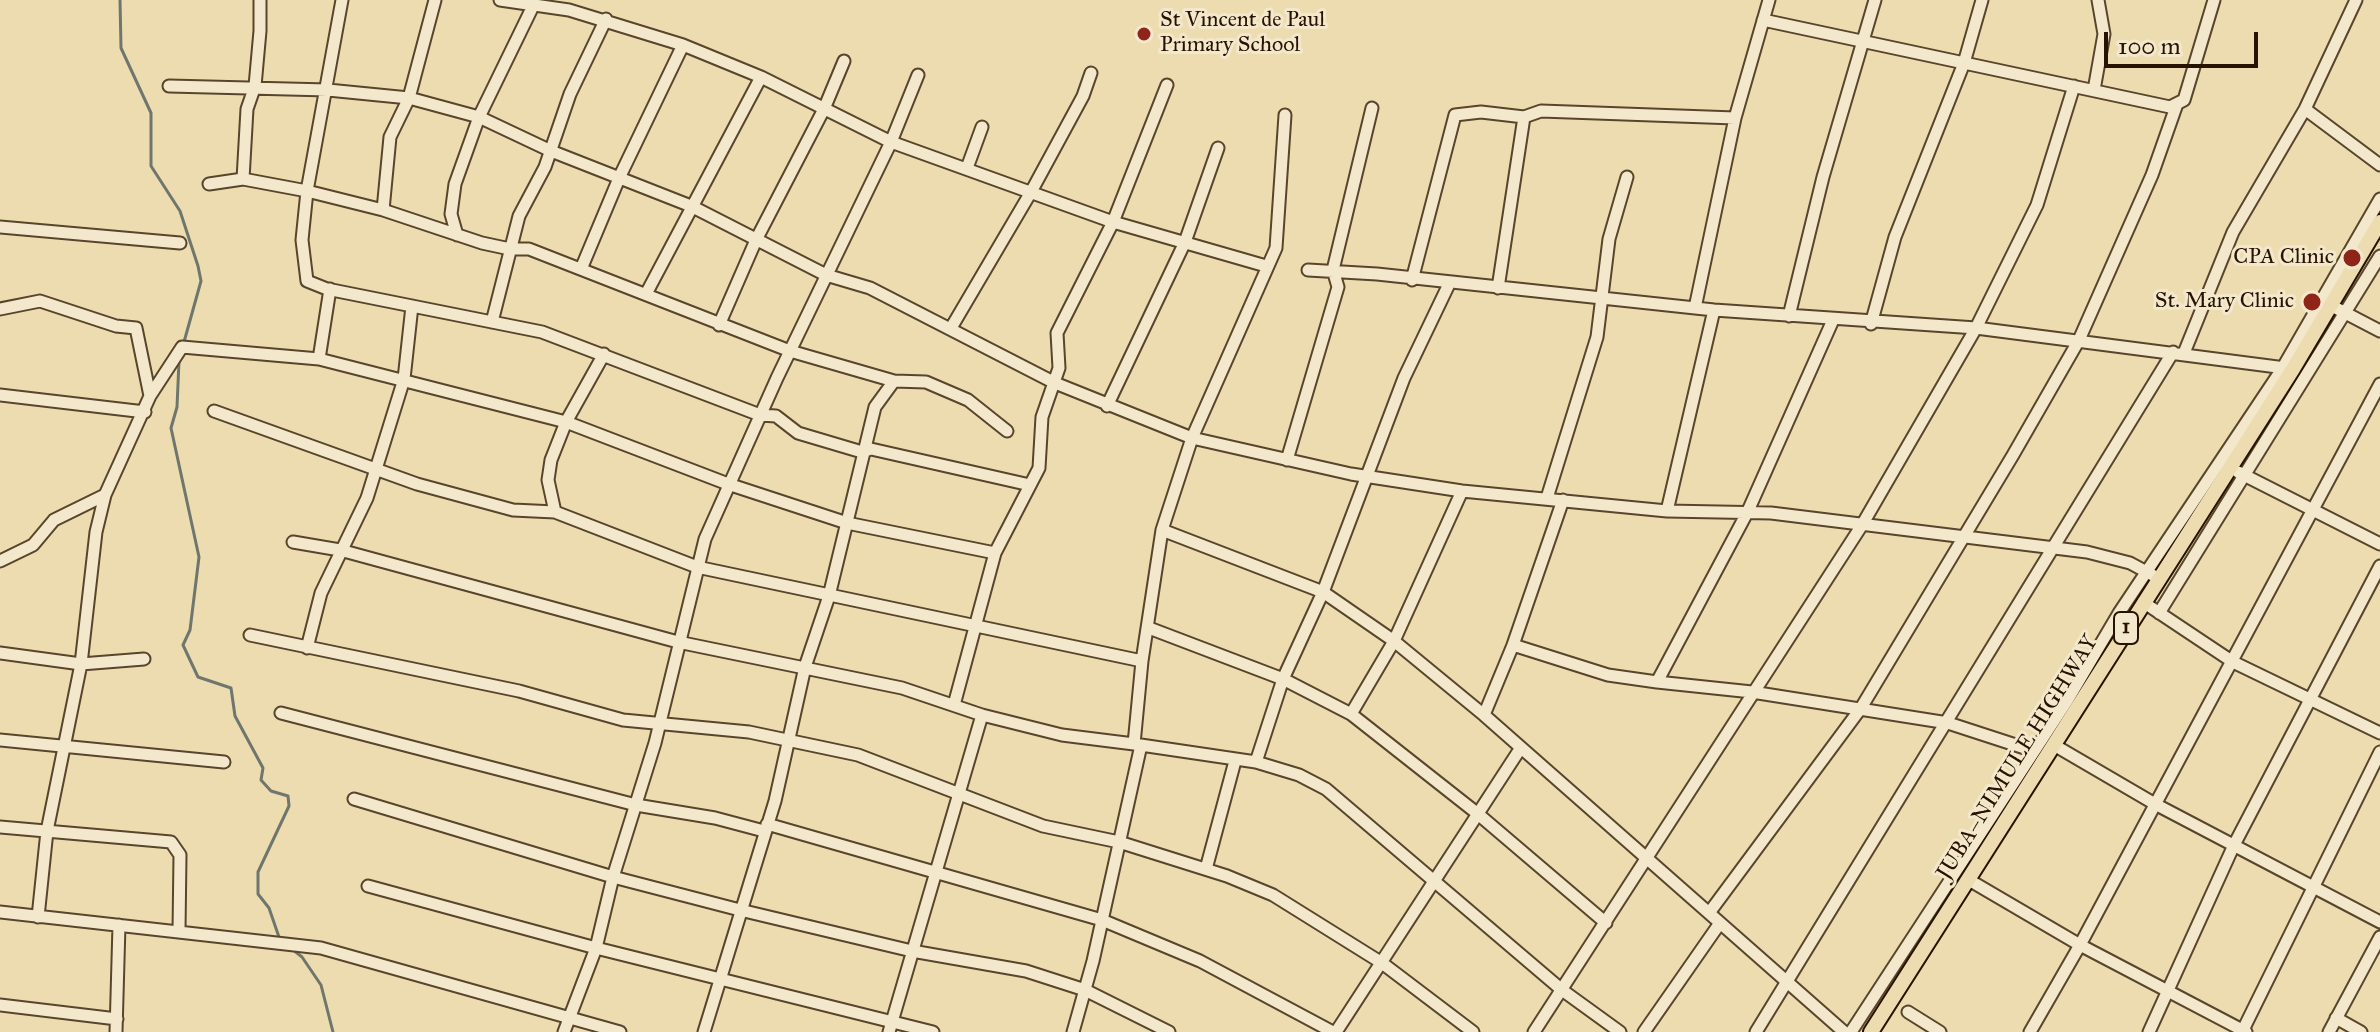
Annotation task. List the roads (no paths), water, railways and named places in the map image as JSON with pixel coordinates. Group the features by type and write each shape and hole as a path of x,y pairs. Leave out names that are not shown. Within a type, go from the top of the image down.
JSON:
{"main road":[{"name":"JUBA–NIMULE HIGHWAY","path":"1871,1032 2143,602 2153,574 2230,468 2288,369 2332,306 2380,222"}],"street":[{"path":"243,179 247,109 255,86 260,0"},
{"path":"342,0 328,90 307,191 302,240 304,275 313,285 542,332 760,415 776,416 798,433 862,452 871,449 1030,485"},
{"path":"383,210 390,137 409,98 435,0"},
{"path":"500,0 606,19 683,45 761,77 891,142 1113,222 1266,266"},
{"path":"1695,308 1735,118 1769,0"},
{"path":"1789,316 1823,177 1866,40 1875,0"},
{"path":"1871,324 1895,237 1964,63 1982,0"},
{"path":"2094,90 2104,34 2098,0"},
{"path":"1763,20 2149,103 2177,104 2184,100 2189,87 2214,0"},
{"path":"1756,1032 2178,353 2233,232 2305,109 2356,0"},
{"path":"457,235 451,214 455,184 479,117 533,6"},
{"path":"492,322 510,249 528,196 551,151 570,94 606,19"},
{"path":"581,269 620,176 683,45"},
{"path":"719,325 756,240 824,109 844,61"},
{"path":"951,328 1031,192 1083,96 1091,73"},
{"path":"564,1032 596,948 613,877 659,722 697,567 728,484 891,142 918,75"},
{"path":"646,294 761,77"},
{"path":"954,705 995,553 1039,468 1042,417 1059,368 1057,333 1113,222 1167,85"},
{"path":"169,86 255,86 409,98 479,117 551,151 691,206 826,275 870,288 1055,383 1192,438 1367,477 1462,491 1667,511 1748,511 1965,535 2101,555 2153,574"},
{"path":"1534,1032 1862,525 1976,328 2037,205 2074,86"},
{"path":"1709,913 1861,708 2079,340 2152,175 2177,104"},
{"path":"1287,460 1338,287 1333,270 1372,108"},
{"path":"2305,109 2380,165"},
{"path":"1412,280 1455,115 1481,112 1524,117 1541,111 1735,118"},
{"path":"1073,1032 1102,920 1137,745 1142,661 1162,530 1192,438 1276,248 1285,115"},
{"path":"1498,288 1524,117"},
{"path":"967,168 982,127"},
{"path":"1107,406 1185,242 1218,148"},
{"path":"1547,498 1597,337 1609,239 1627,177"},
{"path":"209,184 243,179 307,191 383,210 510,249 529,249 790,351 894,381 926,382 979,407 1007,431"},
{"path":"1851,1032 2288,369 2380,199"},
{"path":"0,227 180,243"},
{"path":"2159,613 2380,256"},
{"path":"1308,270 1871,324 1976,328 2288,369"},
{"path":"1256,762 1283,679 1323,592 1404,378 1450,282"},
{"path":"319,359 330,289"},
{"path":"0,309 40,301 116,326 136,328 150,396"},
{"path":"307,648 321,593 340,550 356,524 404,379 412,306"},
{"path":"2332,306 2380,331"},
{"path":"1667,511 1714,310"},
{"path":"1657,682 1748,511 1833,320"},
{"path":"38,917 47,831 67,745 81,664 96,532 105,495 150,396 182,347 319,359 404,379 566,422 728,484 847,523 995,553"},
{"path":"555,512 549,468 566,422 604,354"},
{"path":"704,1032 766,828 805,667 829,596 875,407 894,381"},
{"path":"2030,1032 2233,662 2380,384"},
{"path":"0,395 145,412"},
{"path":"214,411 375,471 513,510 555,512 697,567 1142,661"},
{"path":"2230,468 2380,544"},
{"path":"1351,714 1394,641 1462,491"},
{"path":"0,561 33,545 54,520 105,495"},
{"path":"1484,715 1513,645 1563,500"},
{"path":"1162,530 1323,592 1394,641 1484,715 1844,1032"},
{"path":"293,542 340,550 678,642 902,688 982,715 1062,735 1256,762 1299,775 1326,789 1562,990 1620,1032"},
{"path":"2149,1032 2234,845 2380,566"},
{"path":"2143,602 2233,662 2380,733"},
{"path":"1149,628 1283,679 1351,714 1478,814 1606,923"},
{"path":"250,635 519,691 623,720 789,738 858,755 1043,826 1119,842 1206,869 1273,895 1382,963 1473,1032"},
{"path":"1513,645 1608,675 1752,692 1948,723 2034,751"},
{"path":"0,653 81,664 144,659"},
{"path":"281,713 636,805 766,828 1102,920 1200,961 1335,1032 1520,749"},
{"path":"891,1027 982,715"},
{"path":"0,740 224,762"},
{"path":"2054,745 2155,804 2380,922"},
{"path":"1969,880 2080,945 2244,1032 2380,752"},
{"path":"1206,869 1235,761"},
{"path":"354,799 613,877 740,910 912,951 1026,971 1085,990 1169,1032"},
{"path":"0,827 154,838 177,845 181,865 179,931"},
{"path":"368,886 891,1027 933,1032"},
{"path":"0,912 321,948 620,1032"},
{"path":"1644,1032 1720,923"},
{"path":"0,1005 116,1026 119,925"},
{"path":"2329,1032 2380,937"},
{"path":"1908,1012 1940,1032"},
{"path":"2336,1018 2361,1032"}],"waterway":[{"path":"120,0 121,48 151,113 151,166 180,211 201,281 184,342"},
{"path":"179,361 177,407 171,428 199,557 190,630 183,645 198,677 231,688 235,716 263,768 261,780 271,791 288,796 289,806 258,872 258,894 269,908 280,940"},
{"path":"292,949 302,957 321,985 333,1032"}],"place":[{"name":"St Vincent de Paul Primary School","path":"1144,34"},
{"name":"CPA Clinic","path":"2352,258"},
{"name":"St. Mary Clinic","path":"2312,302"}]}
